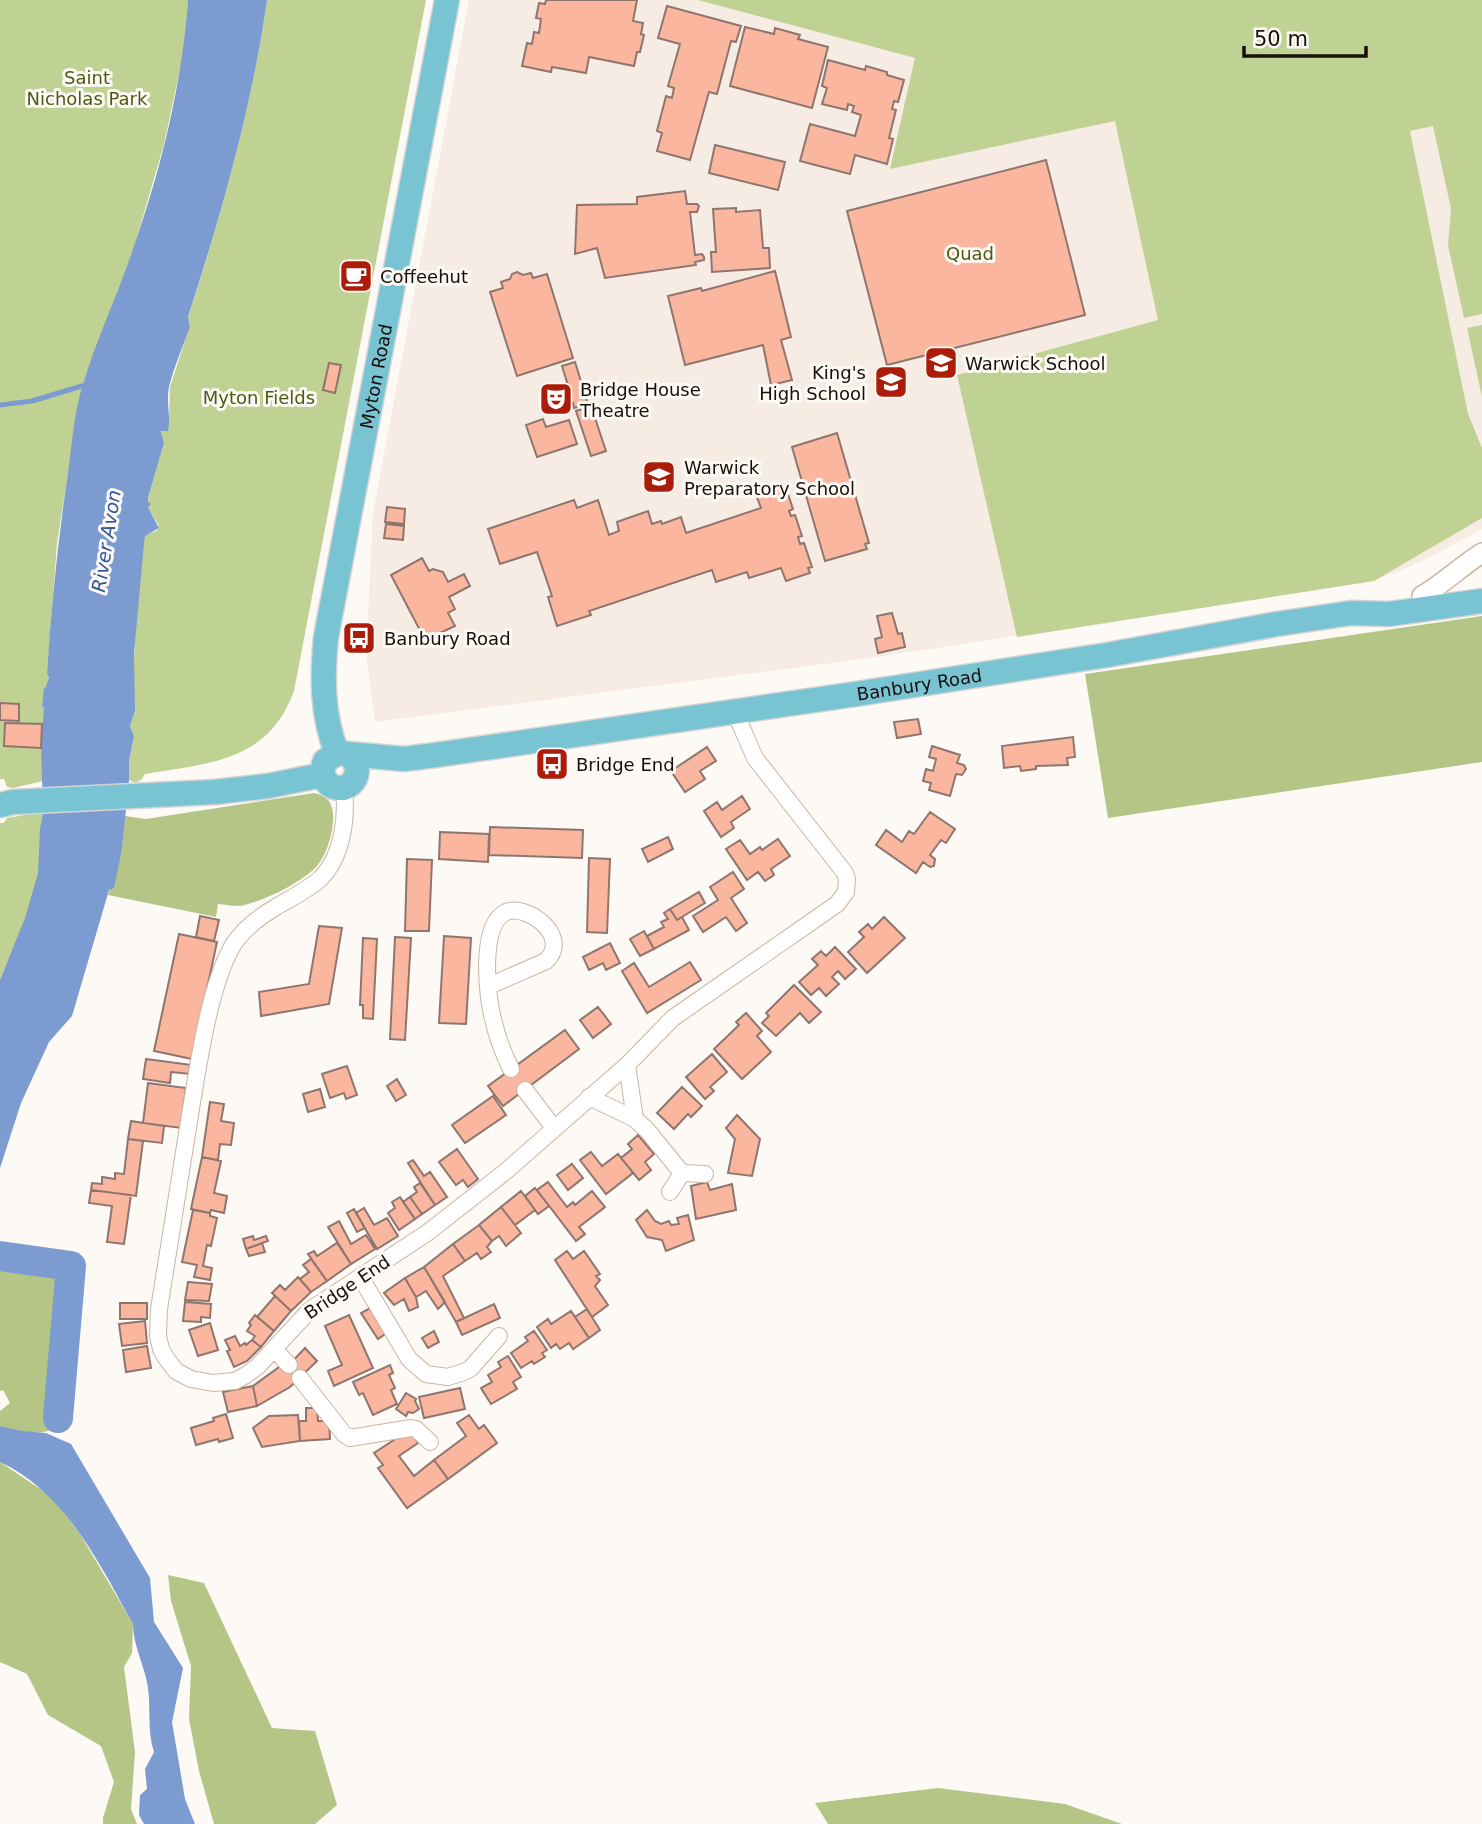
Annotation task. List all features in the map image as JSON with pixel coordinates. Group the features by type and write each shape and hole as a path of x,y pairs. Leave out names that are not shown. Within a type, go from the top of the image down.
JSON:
{"main road":[{"name":"Myton Road","path":"346,769 329,731 323,684 326,637 447,0"},
{"name":"Banbury Road","path":"1352,613 1381,600 1422,596 1482,584"},
{"name":"Banbury Road","path":"346,769 735,712 1107,654 1277,624 1352,613 1389,614 1482,601"},
{"path":"7,803 268,786 322,775 325,761 346,769"}],"street":[{"path":"1422,596 1482,553"},
{"name":"Bridge End","path":"346,769 344,828 336,855 329,868 309,886 254,921 233,945 225,962 198,1068 159,1309 159,1336 166,1359 176,1371 191,1379 213,1383 235,1381 257,1367 310,1310 427,1233 505,1172 627,1065 673,1018 837,904 846,892 845,873 755,758 735,712"},
{"path":"489,986 546,961 554,954 556,945 551,932 528,913 515,910 506,912 495,923 487,951 489,986 493,1019 511,1069"},
{"path":"627,1065 635,1119"},
{"path":"525,1090 554,1128"},
{"path":"589,1097 635,1119 682,1173 705,1174"},
{"path":"670,1192 682,1173"},
{"path":"361,1278 408,1359 426,1374 448,1377 464,1372 471,1368 499,1336"},
{"path":"274,1349 289,1365"},
{"path":"300,1378 350,1438 411,1428 416,1429 430,1442"}],"shaded area":[{"name":"Warwick School","path":"469,0 1482,0 1482,529 1421,562 1374,581 878,657 375,722 366,654 373,513"}],"green space":[{"name":"Saint Nicholas Park","path":"0,0 188,0 185,46 164,144 133,251 82,386 57,543 47,674 49,677 42,706 45,707 41,748 43,781 13,788 7,787 4,779 0,779"},
{"name":"Myton Fields","path":"267,0 426,0 294,691 283,714 253,746 214,762 145,774 136,783 129,780 129,761 134,736 130,726 135,711 133,678 138,588 144,538 157,531 159,526 148,507 148,498 164,443 161,430 169,416 170,387 190,325 188,318 224,200 244,120"},
{"path":"698,0 1482,0 1482,314 1464,318 1448,245 1451,209 1433,126 1410,131 1468,414 1482,448 1482,518 1374,581 1017,637 957,375 1158,320 1115,121 890,169 915,58"},
{"path":"1482,325 1482,397 1467,328"},
{"path":"1482,616 1482,762 1108,818 1085,674"},
{"path":"314,793 328,800 333,812 327,849 313,870 281,891 245,905 218,904 216,917 108,895 122,849 125,816 146,819"},
{"path":"43,812 36,885 28,913 0,980 0,823 4,823 7,818"},
{"path":"28,1246 79,1254 64,1425 39,1432 25,1432 0,1426 0,1411 10,1403 3,1390 0,1391 0,1247"},
{"path":"0,1462 52,1497 80,1534 133,1624 132,1653 124,1667 135,1752 131,1809 137,1824 103,1824 114,1782 101,1746 48,1715 27,1674 0,1662"},
{"path":"168,1575 204,1583 272,1728 315,1731 337,1805 315,1824 214,1824 199,1771 189,1719 191,1666 171,1601"},
{"path":"938,1788 1065,1804 1122,1824 828,1824 815,1803"}],"water":[{"name":"River Avon","path":"188,0 267,0 244,120 224,200 188,317 190,327 169,387 168,431 161,431 164,443 148,498 151,504 148,507 159,528 145,536 144,543 134,654 135,711 130,726 134,736 129,761 122,849 114,888 109,890 72,1016 49,1042 21,1103 0,1168 0,980 25,918 38,873 43,812 42,707 44,688 49,677 47,674 55,573 75,417 89,367 153,188 181,64"},
{"path":"0,1426 46,1433 71,1444 150,1578 154,1622 183,1668 172,1722 185,1799 195,1824 144,1824 139,1815 140,1795 147,1789 145,1769 154,1752 148,1688 133,1624 93,1554 62,1511 23,1475 0,1462"}],"building":[{"path":"546,0 637,0 633,21 643,23 641,34 644,35 634,66 589,57 586,73 552,67 551,72 522,66 527,43 532,44 534,32 539,33 541,19 536,18 539,3 545,4"},
{"path":"667,6 741,26 736,42 731,41 717,94 709,92 690,160 657,151 662,133 657,131 666,96 672,98 674,88 668,86 680,44 658,38"},
{"path":"745,27 774,34 775,28 800,35 798,39 828,47 812,108 730,86"},
{"path":"828,60 865,70 866,66 904,80 898,102 894,101 892,109 896,110 889,138 893,139 887,164 855,155 850,174 800,161 810,124 855,136 861,115 852,112 854,106 848,104 847,110 822,104 827,88 822,86"},
{"path":"715,145 785,162 778,190 709,173"},
{"name":"King's High School","path":"1046,160 1085,315 887,365 847,211"},
{"path":"685,191 687,204 699,206 697,212 690,212 695,255 702,254 704,257 704,260 695,262 696,265 605,278 597,248 575,254 577,205 637,204 637,197"},
{"path":"736,208 736,212 760,210 763,248 769,248 770,268 712,272 711,252 716,252 713,209"},
{"name":"Coffeehut","path":"350,267 364,270 361,284 347,281"},
{"path":"775,271 791,337 781,340 792,380 771,385 763,345 685,365 668,296 701,288 702,291"},
{"path":"517,272 523,275 531,273 533,278 547,274 573,358 517,376 490,292 503,288 501,282 510,279 512,274"},
{"path":"575,362 588,404 574,408 573,403 568,405 565,394 570,392 562,366"},
{"path":"329,363 341,365 335,393 323,390"},
{"path":"591,406 606,451 591,456 576,411"},
{"path":"543,419 546,427 569,420 577,444 537,457 526,425"},
{"path":"837,433 869,543 865,544 867,549 825,561 792,447"},
{"path":"785,485 793,509 789,511 791,516 795,515 802,536 798,537 800,544 804,543 812,567 808,568 810,573 786,581 781,568 749,578 747,572 716,582 712,570 589,611 591,615 557,626 548,597 552,596 537,552 500,564 488,529 574,500 577,508 598,500 609,535 619,531 617,522 648,511 652,524 661,521 662,524 681,517 686,533 761,508 756,495"},
{"path":"387,507 405,509 404,524 385,522"},
{"path":"386,524 404,526 403,540 384,538"},
{"path":"422,558 429,571 433,569 443,572 448,582 464,574 470,586 449,597 455,609 448,613 455,626 425,640 391,575"},
{"path":"892,613 898,634 902,633 905,647 878,653 875,639 882,637 877,616"},
{"path":"0,703 19,704 19,721 0,720"},
{"path":"918,719 921,734 897,738 894,722"},
{"path":"5,723 42,724 41,748 4,746"},
{"path":"1073,737 1075,757 1067,758 1068,765 1036,766 1036,769 1021,771 1020,766 1004,768 1002,746"},
{"path":"932,746 960,755 957,763 964,765 966,769 962,775 956,774 950,796 929,790 931,783 923,781 926,769 933,771 936,759 929,757"},
{"path":"707,747 716,761 700,771 705,779 685,792 671,771"},
{"path":"742,796 750,809 731,822 734,828 721,837 704,811 717,802 722,810"},
{"path":"930,812 955,829 946,843 941,840 930,855 935,859 934,866 930,867 923,862 916,873 876,845 886,830 902,842 909,831 914,834"},
{"path":"490,827 583,830 582,858 489,855"},
{"path":"440,832 489,834 488,862 439,859"},
{"path":"668,837 673,849 648,862 642,849"},
{"path":"778,839 790,856 771,869 774,875 765,881 758,872 747,880 726,849 740,840 750,854 760,847 762,850"},
{"path":"589,858 610,859 607,933 587,932"},
{"path":"407,859 432,860 429,931 405,931"},
{"path":"733,872 744,889 731,898 747,923 736,931 726,917 703,932 693,916 718,900 710,887"},
{"path":"699,892 705,903 677,920 670,909"},
{"path":"670,909 677,920 682,917 689,930 654,949 647,936 664,927 661,922 668,919 664,913"},
{"path":"200,916 219,920 214,941 196,937"},
{"path":"884,917 905,938 867,973 848,952 864,937 859,932 868,924 872,929"},
{"path":"319,926 342,928 329,1004 261,1016 259,992 309,984"},
{"path":"644,931 654,949 640,956 630,939"},
{"path":"179,934 217,942 192,1059 154,1051"},
{"path":"444,936 471,938 466,1024 439,1023"},
{"path":"395,937 411,938 405,1040 390,1039"},
{"path":"363,938 377,939 373,1019 363,1018 363,1005 360,1005"},
{"path":"610,943 620,963 606,970 603,963 589,970 583,957"},
{"path":"835,947 856,969 845,979 838,971 832,977 839,984 826,996 819,988 811,995 799,982 818,965 812,959 821,951 826,956"},
{"path":"690,962 701,980 647,1013 622,971 634,963 649,987"},
{"path":"794,985 821,1012 809,1023 800,1013 776,1036 762,1023 769,1016 766,1013"},
{"path":"598,1007 611,1024 593,1038 580,1020"},
{"path":"746,1013 762,1031 757,1036 771,1052 742,1079 714,1049 739,1025 736,1022"},
{"path":"565,1030 579,1049 503,1106 488,1086"},
{"path":"712,1054 727,1072 710,1087 714,1091 705,1099 686,1077"},
{"path":"146,1059 192,1065 191,1074 171,1072 170,1083 143,1079"},
{"path":"347,1066 357,1095 346,1099 344,1093 330,1098 322,1074"},
{"path":"397,1079 406,1095 396,1101 387,1086"},
{"path":"148,1083 186,1088 181,1128 143,1123"},
{"path":"682,1087 702,1106 691,1117 688,1114 674,1129 657,1113"},
{"path":"320,1089 325,1107 308,1112 303,1094"},
{"path":"493,1096 506,1115 465,1143 452,1125"},
{"path":"210,1102 224,1104 221,1121 234,1123 231,1145 220,1144 218,1160 202,1157"},
{"path":"737,1115 760,1139 752,1176 728,1173 735,1139 726,1128"},
{"path":"131,1121 164,1126 162,1143 128,1139"},
{"path":"638,1135 654,1154 645,1162 651,1170 639,1180 621,1158 632,1149 628,1144"},
{"path":"128,1139 143,1141 136,1196 91,1190 92,1183 102,1184 102,1177 115,1179 115,1173 124,1174"},
{"path":"457,1149 478,1179 468,1187 463,1180 456,1185 439,1162"},
{"path":"591,1152 602,1166 618,1154 633,1173 606,1194 580,1160"},
{"path":"202,1157 221,1161 214,1193 227,1196 224,1213 191,1209"},
{"path":"413,1160 424,1176 430,1172 447,1197 435,1205 408,1163"},
{"path":"572,1164 583,1178 568,1190 557,1175"},
{"path":"548,1182 567,1207 573,1202 575,1205 592,1191 605,1207 579,1227 585,1234 576,1241 537,1190"},
{"path":"707,1182 710,1190 732,1184 736,1210 696,1219 691,1186"},
{"path":"420,1183 435,1205 422,1214 410,1197 417,1192 414,1187"},
{"path":"535,1188 549,1206 538,1214 525,1196"},
{"path":"91,1190 131,1195 124,1244 107,1242 112,1206 89,1203"},
{"path":"521,1191 535,1210 515,1225 501,1207"},
{"path":"400,1197 415,1219 399,1230 388,1213 395,1208 392,1202"},
{"path":"410,1197 422,1214 415,1219 403,1202"},
{"path":"501,1207 521,1233 506,1246 499,1236 492,1241 479,1225"},
{"path":"364,1208 374,1225 387,1218 398,1236 377,1249 356,1213"},
{"path":"354,1209 365,1228 357,1232 347,1213"},
{"path":"193,1210 210,1213 210,1216 217,1218 203,1266 212,1268 210,1280 194,1277 197,1265 182,1262"},
{"path":"647,1210 655,1221 661,1224 669,1221 671,1225 679,1224 677,1218 688,1215 694,1240 666,1251 662,1240 647,1237 636,1220"},
{"path":"339,1221 351,1244 366,1235 375,1249 351,1264 328,1227"},
{"path":"479,1225 492,1241 487,1247 491,1252 481,1259 477,1253 465,1261 453,1244"},
{"path":"253,1236 254,1240 266,1236 268,1241 246,1249 243,1239"},
{"path":"262,1243 265,1252 249,1256 246,1249"},
{"path":"337,1243 351,1264 327,1281 308,1254 314,1251 317,1256"},
{"path":"453,1244 465,1261 443,1276 464,1318 456,1322 424,1267"},
{"path":"567,1251 573,1259 584,1251 600,1274 596,1276 600,1280 595,1286 608,1305 592,1317 555,1260"},
{"path":"311,1259 327,1281 311,1292 300,1279 309,1272 303,1265"},
{"path":"424,1267 445,1302 438,1309 426,1291 416,1297 405,1278"},
{"path":"298,1277 311,1292 291,1311 272,1293 280,1285 285,1290"},
{"path":"405,1278 416,1297 418,1307 409,1311 404,1299 394,1305 384,1293"},
{"path":"188,1282 212,1284 209,1301 185,1300"},
{"path":"275,1296 291,1311 274,1331 257,1317"},
{"path":"185,1302 211,1304 210,1318 201,1317 201,1322 183,1321"},
{"path":"120,1303 147,1303 147,1319 120,1319"},
{"path":"494,1304 500,1318 462,1335 456,1322"},
{"path":"372,1307 388,1332 378,1339 361,1313"},
{"path":"587,1309 600,1330 589,1338 575,1317"},
{"path":"571,1311 589,1338 573,1349 569,1343 560,1349 556,1344 551,1348 537,1327 548,1319 551,1324"},
{"path":"255,1315 274,1331 261,1347 252,1340 255,1336 247,1331"},
{"path":"349,1315 373,1368 334,1386 328,1371 342,1365 325,1326"},
{"path":"145,1321 147,1343 122,1346 119,1324"},
{"path":"210,1323 218,1350 198,1356 189,1330"},
{"path":"434,1331 439,1342 428,1348 422,1338"},
{"path":"534,1331 547,1350 542,1353 545,1357 521,1368 511,1353 528,1341 525,1337"},
{"path":"235,1336 240,1346 252,1340 261,1347 247,1361 234,1367 225,1340"},
{"path":"147,1346 151,1368 126,1372 123,1350"},
{"path":"305,1348 317,1361 290,1387 257,1406 253,1386 282,1365 287,1367"},
{"path":"508,1356 521,1377 513,1382 517,1389 491,1404 481,1388 492,1382 488,1375 501,1367 498,1362"},
{"path":"390,1365 393,1373 389,1375 395,1388 391,1390 397,1404 373,1415 363,1393 359,1395 353,1382"},
{"path":"253,1386 257,1406 228,1412 223,1392"},
{"path":"460,1388 465,1409 424,1418 419,1397"},
{"path":"406,1393 416,1399 419,1409 413,1413 408,1412 406,1416 396,1409"},
{"path":"306,1408 317,1408 318,1421 329,1421 330,1439 300,1441 299,1421 306,1421"},
{"path":"226,1414 233,1438 196,1445 191,1428"},
{"path":"298,1415 300,1441 262,1447 253,1428 269,1416"},
{"path":"469,1415 479,1429 484,1425 497,1443 448,1479 434,1460 466,1436 457,1423"},
{"path":"409,1430 418,1443 399,1456 414,1476 434,1460 448,1479 407,1508 378,1468 383,1465 374,1453"}],"waterway":[{"path":"0,405 32,401 89,386"},
{"path":"0,1256 71,1266 58,1418"}],"place":[{"name":"Coffeehut","path":"356,276"},
{"name":"Warwick School","path":"941,363"},
{"name":"King's High School","path":"891,382"},
{"name":"Bridge House Theatre","path":"556,399"},
{"name":"Warwick Preparatory School","path":"659,477"},
{"name":"Banbury Road","path":"359,638"},
{"name":"Bridge End","path":"552,764"}],"park label":[{"name":"Quad","path":"970,253"}]}
